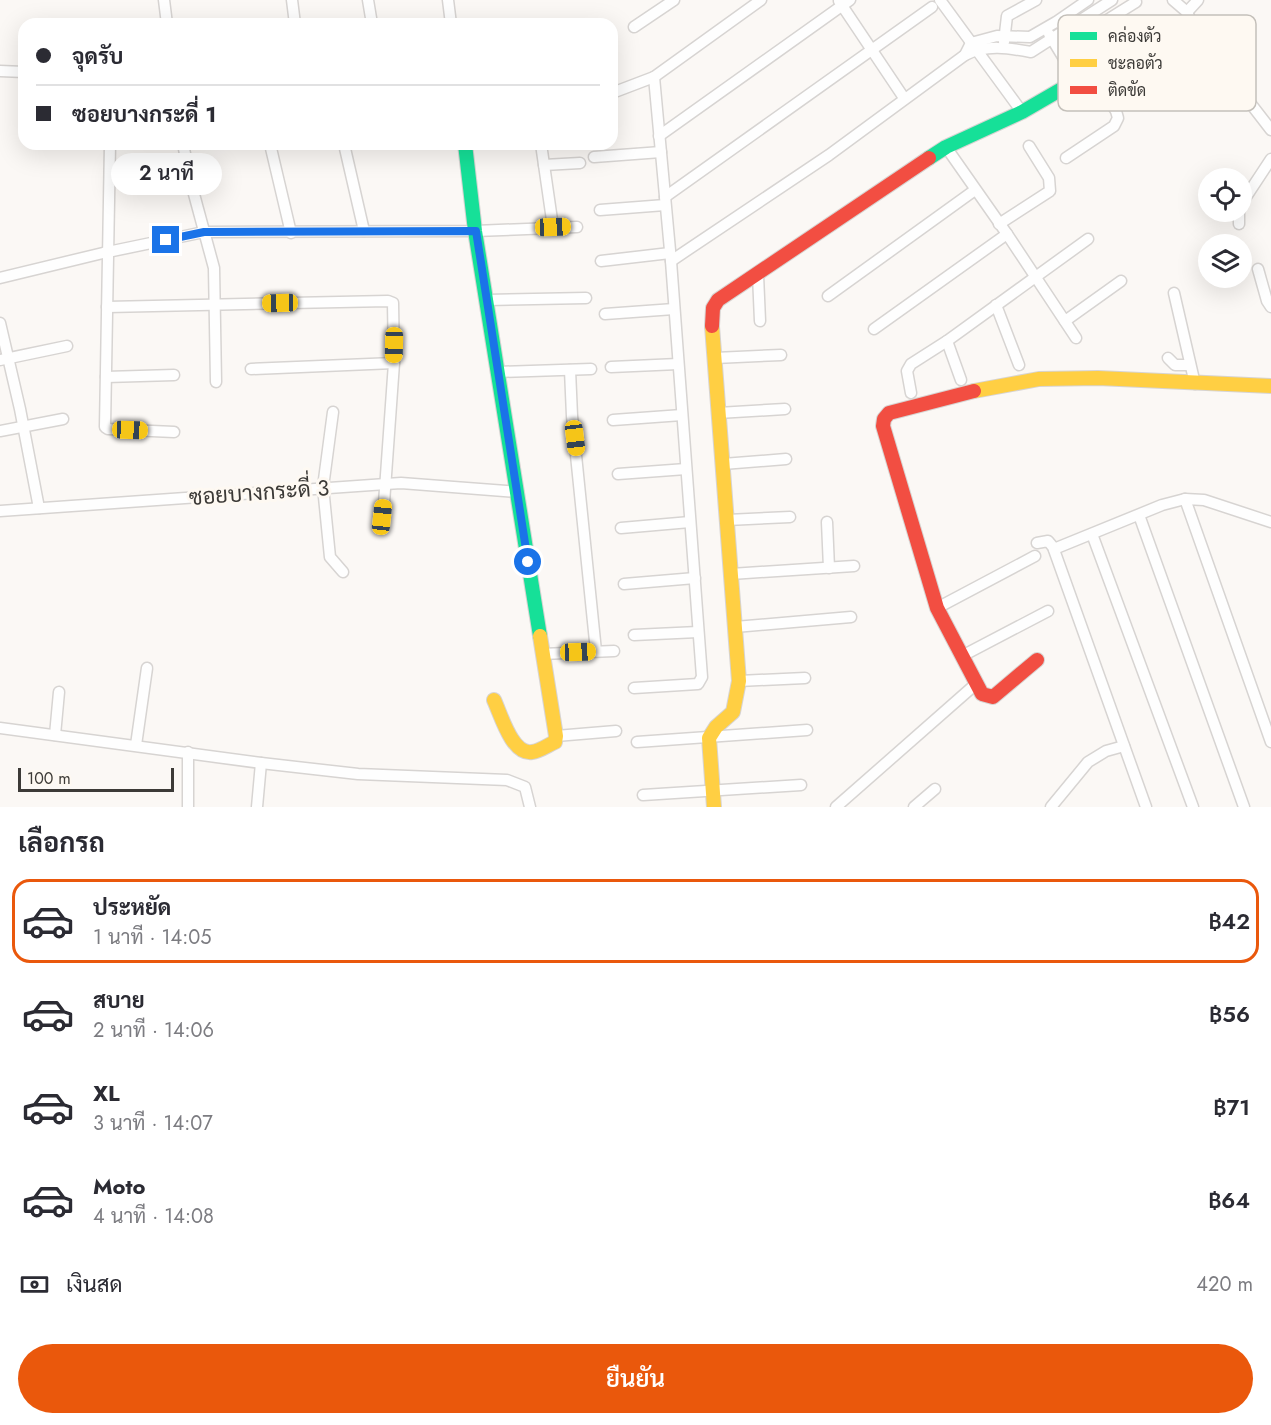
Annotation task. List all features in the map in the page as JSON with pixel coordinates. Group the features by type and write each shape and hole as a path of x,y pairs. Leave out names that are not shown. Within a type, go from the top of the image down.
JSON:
{"street":[{"path":"164,0 166,18"},
{"path":"292,0 294,18"},
{"path":"369,0 371,18"},
{"path":"448,0 450,18"},
{"path":"634,27 674,0"},
{"path":"618,91 654,77 761,0"},
{"path":"1004,48 1007,15 1036,0"},
{"path":"1067,15 1088,0"},
{"path":"1089,15 1112,0"},
{"path":"1173,0 1188,15"},
{"path":"1187,12 1198,0"},
{"path":"659,136 844,2 904,98"},
{"path":"1115,15 1136,2"},
{"path":"600,210 665,201 936,4 974,46 1022,112"},
{"path":"974,46 1031,52 1058,22"},
{"path":"601,261 670,257 829,155 974,46 1004,36 1030,37 1058,32"},
{"path":"1049,34 1058,49"},
{"path":"0,71 18,72"},
{"path":"634,688 700,683 702,677 654,77"},
{"path":"714,807 709,738 716,727 733,712 739,681 711,317 713,308 718,300 946,147 1022,112 1058,91"},
{"path":"1066,158 1114,126 1118,118 1116,111"},
{"path":"1256,111 1271,130"},
{"path":"999,225 1050,191 1049,178 1029,146"},
{"path":"946,147 1076,338"},
{"path":"110,150 105,427 174,432"},
{"path":"184,150 214,268 216,382"},
{"path":"271,150 291,233"},
{"path":"345,150 364,231"},
{"path":"466,150 476,231 556,736 555,742 532,752 521,751 514,744 494,700"},
{"path":"542,150 553,227"},
{"path":"594,157 661,152"},
{"path":"1252,187 1271,159"},
{"path":"544,165 580,163"},
{"path":"828,296 975,190"},
{"path":"0,278 204,232 476,231 577,226"},
{"path":"874,329 1007,234"},
{"path":"910,393 908,368 1088,239"},
{"path":"1258,269 1267,301 1271,307"},
{"path":"758,275 760,321"},
{"path":"1065,321 1121,281"},
{"path":"1174,293 1195,384"},
{"path":"487,300 586,298"},
{"path":"107,307 388,301 393,303 394,363 382,517"},
{"path":"996,305 1020,365"},
{"path":"605,314 674,309"},
{"path":"0,323 4,359 23,427 39,508"},
{"path":"947,340 962,380"},
{"path":"4,359 67,346"},
{"path":"715,358 781,355"},
{"path":"1168,358 1175,365 1190,365"},
{"path":"251,369 394,363"},
{"path":"611,367 678,364"},
{"path":"498,372 591,369"},
{"path":"570,370 572,416 596,651"},
{"path":"106,376 174,375"},
{"path":"1036,660 993,697 982,694 937,608 883,426 883,419 889,413 986,388 1039,379 1098,378 1271,386"},
{"path":"718,413 785,409"},
{"path":"333,412 323,487 330,557 344,572"},
{"path":"613,420 682,415"},
{"path":"0,431 63,419"},
{"path":"723,464 786,459"},
{"path":"618,474 686,469"},
{"name":"ซอยบางกระดี่ 3","path":"0,511 386,484 518,492"},
{"path":"1185,499 1271,742"},
{"path":"1054,549 1162,505 1185,499 1204,500 1271,522"},
{"path":"1139,515 1244,807"},
{"path":"727,520 790,517"},
{"path":"621,528 690,522"},
{"path":"827,522 829,568"},
{"path":"1092,534 1193,807"},
{"path":"1037,543 1048,541 1054,549 1146,807"},
{"path":"937,608 1035,556"},
{"path":"731,574 854,566"},
{"path":"624,584 695,578"},
{"path":"962,656 1048,611"},
{"path":"735,627 851,617"},
{"path":"634,635 698,632"},
{"path":"542,654 614,651"},
{"path":"136,745 147,668"},
{"path":"739,681 805,678"},
{"path":"839,806 977,683"},
{"path":"55,735 59,692"},
{"path":"0,728 188,752 261,764 369,775 507,780 525,787 530,807"},
{"path":"637,742 807,730"},
{"path":"556,736 616,731"},
{"path":"1051,807 1088,762 1106,751 1124,746"},
{"path":"188,752 191,807"},
{"path":"257,807 261,764"},
{"path":"643,795 801,785"},
{"path":"914,807 935,789"}],"traffic: fast":[{"path":"929,158 946,147 1022,112 1058,91"},
{"path":"466,150 475,231 540,636"}],"traffic: slow":[{"path":"712,326 739,681 733,712 716,727 709,738 714,807"},
{"path":"974,391 1039,379 1098,378 1271,386"},
{"path":"494,700 508,733 519,747 532,752 555,742 556,736 540,636"}],"traffic: jam":[{"path":"712,326 713,308 718,300 929,158"},
{"path":"974,391 889,413 884,419 883,426 937,608 982,694 993,697 1037,660"}],"route":[{"path":"166,240 204,232 476,231 528,562"}]}
